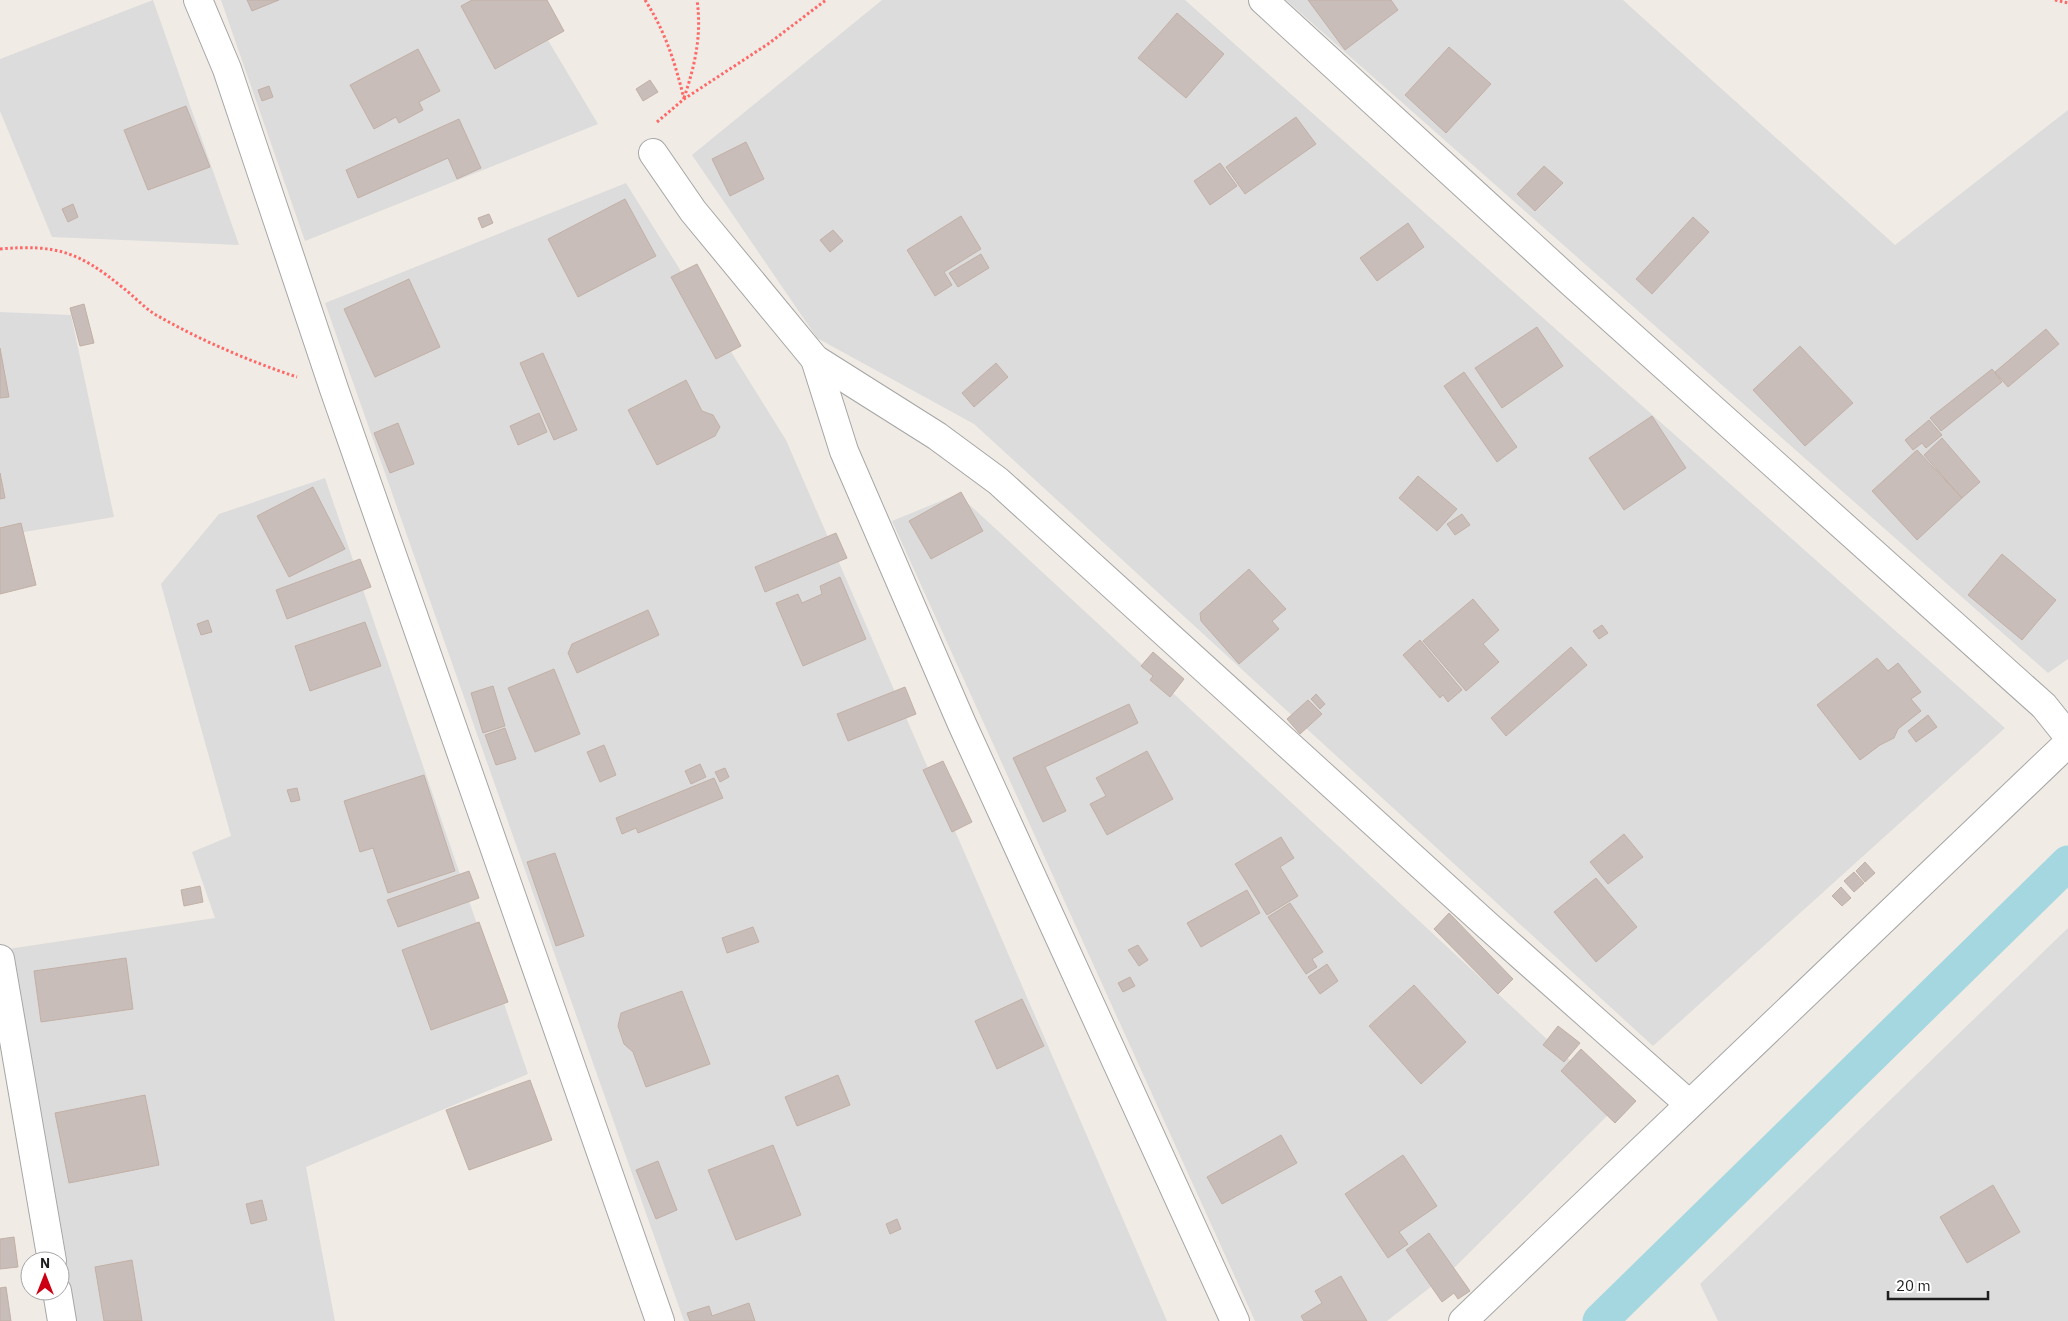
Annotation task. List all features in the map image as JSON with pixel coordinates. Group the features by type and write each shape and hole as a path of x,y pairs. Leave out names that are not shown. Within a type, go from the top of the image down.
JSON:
{"street":[{"path":"198,0 227,68 334,390 660,1321"},
{"path":"1263,0 1579,290 2044,706 2068,736"},
{"path":"653,153 693,211 814,360 937,436 998,481 1481,919 1689,1104"},
{"path":"814,360 844,451 962,724 1236,1321"},
{"path":"1463,1321 2068,743"},
{"path":"0,959 50,1251"},
{"path":"59,1301 62,1321"}],"path":[{"path":"645,0 665,34 675,62 684,99"},
{"path":"684,99 695,65 700,25 697,0"},
{"path":"653,153 650,138 655,124 684,99 768,44 826,0"},
{"path":"2055,0 2068,3"},
{"path":"0,249 46,248 68,252 97,266 156,315 250,362 334,390"}],"shaded area":[{"path":"153,0 239,245 52,237 0,111 0,59"},
{"path":"221,0 524,0 598,124 305,241"},
{"path":"882,0 1185,0 2005,728 1653,1046 974,424 817,338 692,155"},
{"path":"1286,0 1623,0 1895,245 2068,110 2068,659 2048,673"},
{"path":"626,183 786,440 1167,1321 684,1321 325,303"},
{"path":"0,312 71,315 114,517 0,536"},
{"path":"325,478 528,1074 306,1167 335,1321 71,1321 68,1301 70,1301 70,1251 59,1251 8,949 215,918 192,852 231,836 161,584 219,514"},
{"path":"958,494 1618,1105 1450,1272 1387,1321 1255,1321 892,521"},
{"path":"2068,928 2068,1321 1718,1321 1700,1284"}],"building":[{"path":"247,0 279,0 252,11"},
{"path":"472,0 547,0 564,31 495,69 461,6"},
{"path":"1308,0 1391,0 1398,10 1345,50"},
{"path":"1177,13 1224,54 1186,98 1138,58"},
{"path":"1449,47 1491,84 1446,133 1405,95"},
{"path":"418,49 440,91 419,102 423,110 399,123 396,117 374,129 350,85"},
{"path":"650,80 658,92 643,101 636,89"},
{"path":"269,86 273,97 262,101 258,90"},
{"path":"186,106 210,167 148,190 124,130"},
{"path":"1296,117 1316,144 1245,194 1226,167"},
{"path":"459,119 481,168 457,179 448,158 358,198 346,170"},
{"path":"746,142 764,179 730,196 712,159"},
{"path":"1220,163 1237,186 1210,205 1194,181"},
{"path":"1544,166 1563,183 1535,211 1517,194"},
{"path":"625,199 656,256 578,297 548,239"},
{"path":"73,204 78,217 68,222 62,209"},
{"path":"489,214 493,223 482,228 478,218"},
{"path":"961,216 981,249 944,272 952,285 935,296 907,250"},
{"path":"1693,217 1709,232 1652,294 1636,279"},
{"path":"1408,223 1424,247 1377,281 1360,258"},
{"path":"833,230 843,241 830,252 820,240"},
{"path":"981,254 989,268 958,287 949,273"},
{"path":"697,264 741,346 716,359 671,277"},
{"path":"409,279 440,347 375,377 344,309"},
{"path":"84,304 94,343 80,346 70,308"},
{"path":"1537,327 1563,366 1502,408 1475,368"},
{"path":"2046,329 2059,344 2008,387 1995,372"},
{"path":"1800,346 1853,403 1805,446 1753,390"},
{"path":"0,348 9,397 0,398"},
{"path":"543,353 577,430 554,440 520,363"},
{"path":"996,363 1008,377 974,407 962,393"},
{"path":"1992,369 2002,382 1941,431 1930,418"},
{"path":"1464,372 1517,447 1497,462 1444,386"},
{"path":"686,380 702,411 713,415 720,427 715,436 657,465 628,410"},
{"path":"539,413 547,432 518,445 510,426"},
{"path":"1652,416 1686,468 1624,510 1589,458"},
{"path":"1929,420 1942,435 1926,448 1922,443 1913,450 1905,440"},
{"path":"398,423 414,464 390,473 374,433"},
{"path":"1942,438 1980,482 1962,498 1924,455"},
{"path":"1917,450 1962,498 1917,540 1872,491"},
{"path":"0,473 5,498 0,499"},
{"path":"1418,476 1457,509 1437,531 1399,498"},
{"path":"313,487 345,549 289,577 257,516"},
{"path":"961,492 983,531 931,559 909,521"},
{"path":"1462,514 1470,525 1455,535 1447,524"},
{"path":"21,523 36,585 0,594 0,528"},
{"path":"836,533 847,558 765,592 755,567"},
{"path":"2002,554 2056,600 2022,640 1968,595"},
{"path":"360,559 371,587 287,619 276,590"},
{"path":"1249,569 1286,609 1272,621 1279,629 1239,664 1201,621 1200,613"},
{"path":"840,577 866,639 803,666 776,603 798,594 802,603 822,594 820,586"},
{"path":"1473,599 1499,630 1483,644 1499,662 1466,691 1423,641"},
{"path":"648,610 659,635 577,673 568,653 572,644"},
{"path":"208,620 212,632 201,635 197,624"},
{"path":"365,622 381,666 310,691 295,646"},
{"path":"1602,625 1608,633 1599,639 1593,631"},
{"path":"1420,640 1462,690 1448,702 1443,695 1440,698 1403,655"},
{"path":"1571,647 1587,665 1506,736 1491,718"},
{"path":"1153,652 1184,679 1170,697 1150,680 1153,676 1141,666"},
{"path":"1877,658 1888,671 1898,663 1921,692 1911,699 1921,711 1898,729 1894,738 1880,745 1860,760 1817,705"},
{"path":"554,669 580,734 535,752 508,688"},
{"path":"493,686 505,726 483,733 471,693"},
{"path":"905,687 916,714 848,741 837,714"},
{"path":"1316,694 1325,704 1320,709 1311,699"},
{"path":"1308,700 1322,714 1300,734 1287,719"},
{"path":"1129,704 1138,723 1045,767 1066,811 1043,822 1013,758"},
{"path":"1928,715 1937,727 1916,742 1908,731"},
{"path":"505,728 516,759 496,765 485,735"},
{"path":"604,745 616,775 600,782 587,752"},
{"path":"1147,751 1173,799 1107,835 1090,804 1106,796 1096,778"},
{"path":"943,761 972,822 952,832 923,770"},
{"path":"700,764 706,777 691,784 685,771"},
{"path":"725,768 729,777 720,782 715,772"},
{"path":"424,775 455,871 388,893 373,848 360,852 344,801"},
{"path":"714,778 723,798 638,833 636,828 622,834 616,818"},
{"path":"297,788 300,800 291,802 287,790"},
{"path":"1624,834 1643,857 1608,884 1590,862"},
{"path":"1281,837 1294,858 1280,867 1298,896 1267,915 1235,864"},
{"path":"555,853 584,936 556,946 527,862"},
{"path":"1865,862 1875,873 1865,882 1856,871"},
{"path":"469,871 479,898 398,927 387,900"},
{"path":"1854,872 1864,883 1854,892 1844,881"},
{"path":"1596,878 1637,927 1596,962 1554,912"},
{"path":"200,886 203,902 184,906 181,890"},
{"path":"1841,887 1851,898 1842,906 1832,896"},
{"path":"1247,890 1260,913 1201,947 1187,923"},
{"path":"1290,903 1323,952 1312,959 1317,967 1306,974 1268,917"},
{"path":"1449,913 1513,979 1498,994 1434,929"},
{"path":"479,922 508,1002 431,1030 402,950"},
{"path":"753,927 759,942 727,953 722,938"},
{"path":"1138,945 1148,960 1139,966 1128,950"},
{"path":"126,958 133,1009 41,1022 34,971"},
{"path":"1327,964 1338,981 1320,994 1308,977"},
{"path":"1130,977 1135,986 1123,992 1118,983"},
{"path":"1414,985 1466,1042 1421,1084 1369,1026"},
{"path":"682,991 710,1064 646,1087 633,1052 624,1044 618,1026 621,1013"},
{"path":"1022,999 1044,1046 997,1069 975,1021"},
{"path":"1558,1026 1580,1043 1564,1062 1543,1045"},
{"path":"1581,1049 1636,1101 1615,1123 1561,1071"},
{"path":"838,1075 850,1105 797,1126 785,1097"},
{"path":"530,1080 552,1140 469,1170 446,1110"},
{"path":"145,1095 159,1165 69,1183 55,1113"},
{"path":"1281,1135 1297,1163 1222,1204 1207,1177"},
{"path":"773,1145 801,1215 736,1240 708,1170"},
{"path":"1403,1155 1437,1206 1399,1232 1408,1244 1388,1258 1345,1194"},
{"path":"658,1161 677,1210 656,1219 636,1170"},
{"path":"1993,1185 2020,1232 1967,1263 1940,1217"},
{"path":"262,1200 267,1220 251,1224 246,1204"},
{"path":"897,1219 901,1229 890,1234 886,1224"},
{"path":"1429,1233 1470,1291 1458,1299 1454,1293 1442,1302 1406,1250"},
{"path":"14,1237 18,1267 0,1269 0,1239"},
{"path":"132,1260 142,1321 104,1321 95,1267"},
{"path":"1341,1276 1367,1321 1304,1321 1301,1316 1322,1303 1315,1291"},
{"path":"6,1287 11,1321 0,1321 0,1288"},
{"path":"749,1303 755,1321 690,1321 687,1313 709,1306 712,1316"}],"waterway":[{"path":"1600,1321 2068,863"}]}
